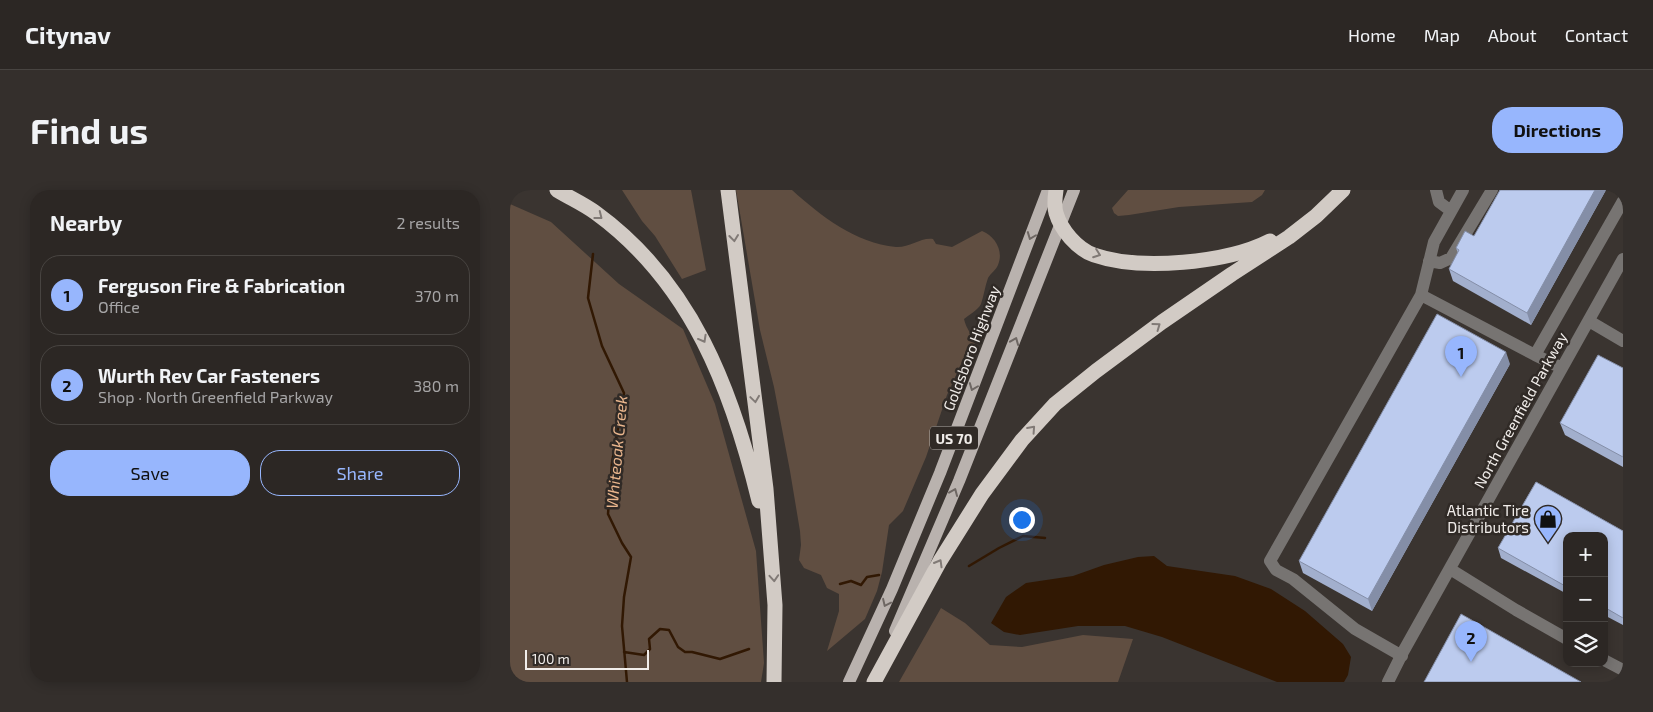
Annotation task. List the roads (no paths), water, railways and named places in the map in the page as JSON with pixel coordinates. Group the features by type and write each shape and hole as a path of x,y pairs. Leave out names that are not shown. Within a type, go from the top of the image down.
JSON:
{"highway":[{"path":"557,190 596,213 649,261 670,288 700,333 716,366 740,430 772,553"},
{"path":"728,190 764,470 772,553 775,605 774,682"},
{"path":"1056,190 1056,213 1072,240 1092,254 1130,262 1204,261 1232,256 1262,245 1316,216"},
{"path":"873,682 940,561 982,494 1022,440 1055,404 1162,322 1289,237 1316,216 1343,190"}],"main road":[{"name":"Goldsboro Highway","path":"849,682 892,589 940,473 1048,190"},
{"name":"US 70","path":"873,682 959,481 1074,190"}],"street":[{"path":"1436,190 1439,202 1452,211"},
{"path":"1402,656 1355,629 1293,579 1276,570 1270,562 1421,295 1434,242 1463,190"},
{"path":"1429,261 1440,263 1452,258 1492,190"},
{"path":"1535,355 1623,201"},
{"name":"North Greenfield Parkway","path":"1388,682 1623,259"},
{"path":"1421,295 1562,368"},
{"path":"1588,321 1623,341"},
{"path":"1450,569 1563,637"},
{"path":"1608,662 1623,670"}],"waterway":[{"name":"Whiteoak Creek","path":"593,254 588,298 602,346 624,393 612,463 608,514 631,557 624,597 622,626 627,682"},
{"path":"969,566 1023,536 1045,538"},
{"path":"840,584 851,581 861,585 867,577 879,575"},
{"path":"624,652 644,655 650,649 649,639 660,629 669,630 678,647 685,652 720,659 749,649"}],"place":[{"name":"Ferguson Fire & Fabrication","path":"1461,377"},
{"name":"Atlantic Tire Distributors","path":"1548,543"},
{"name":"Wurth Rev Car Fasteners","path":"1471,662"}]}
